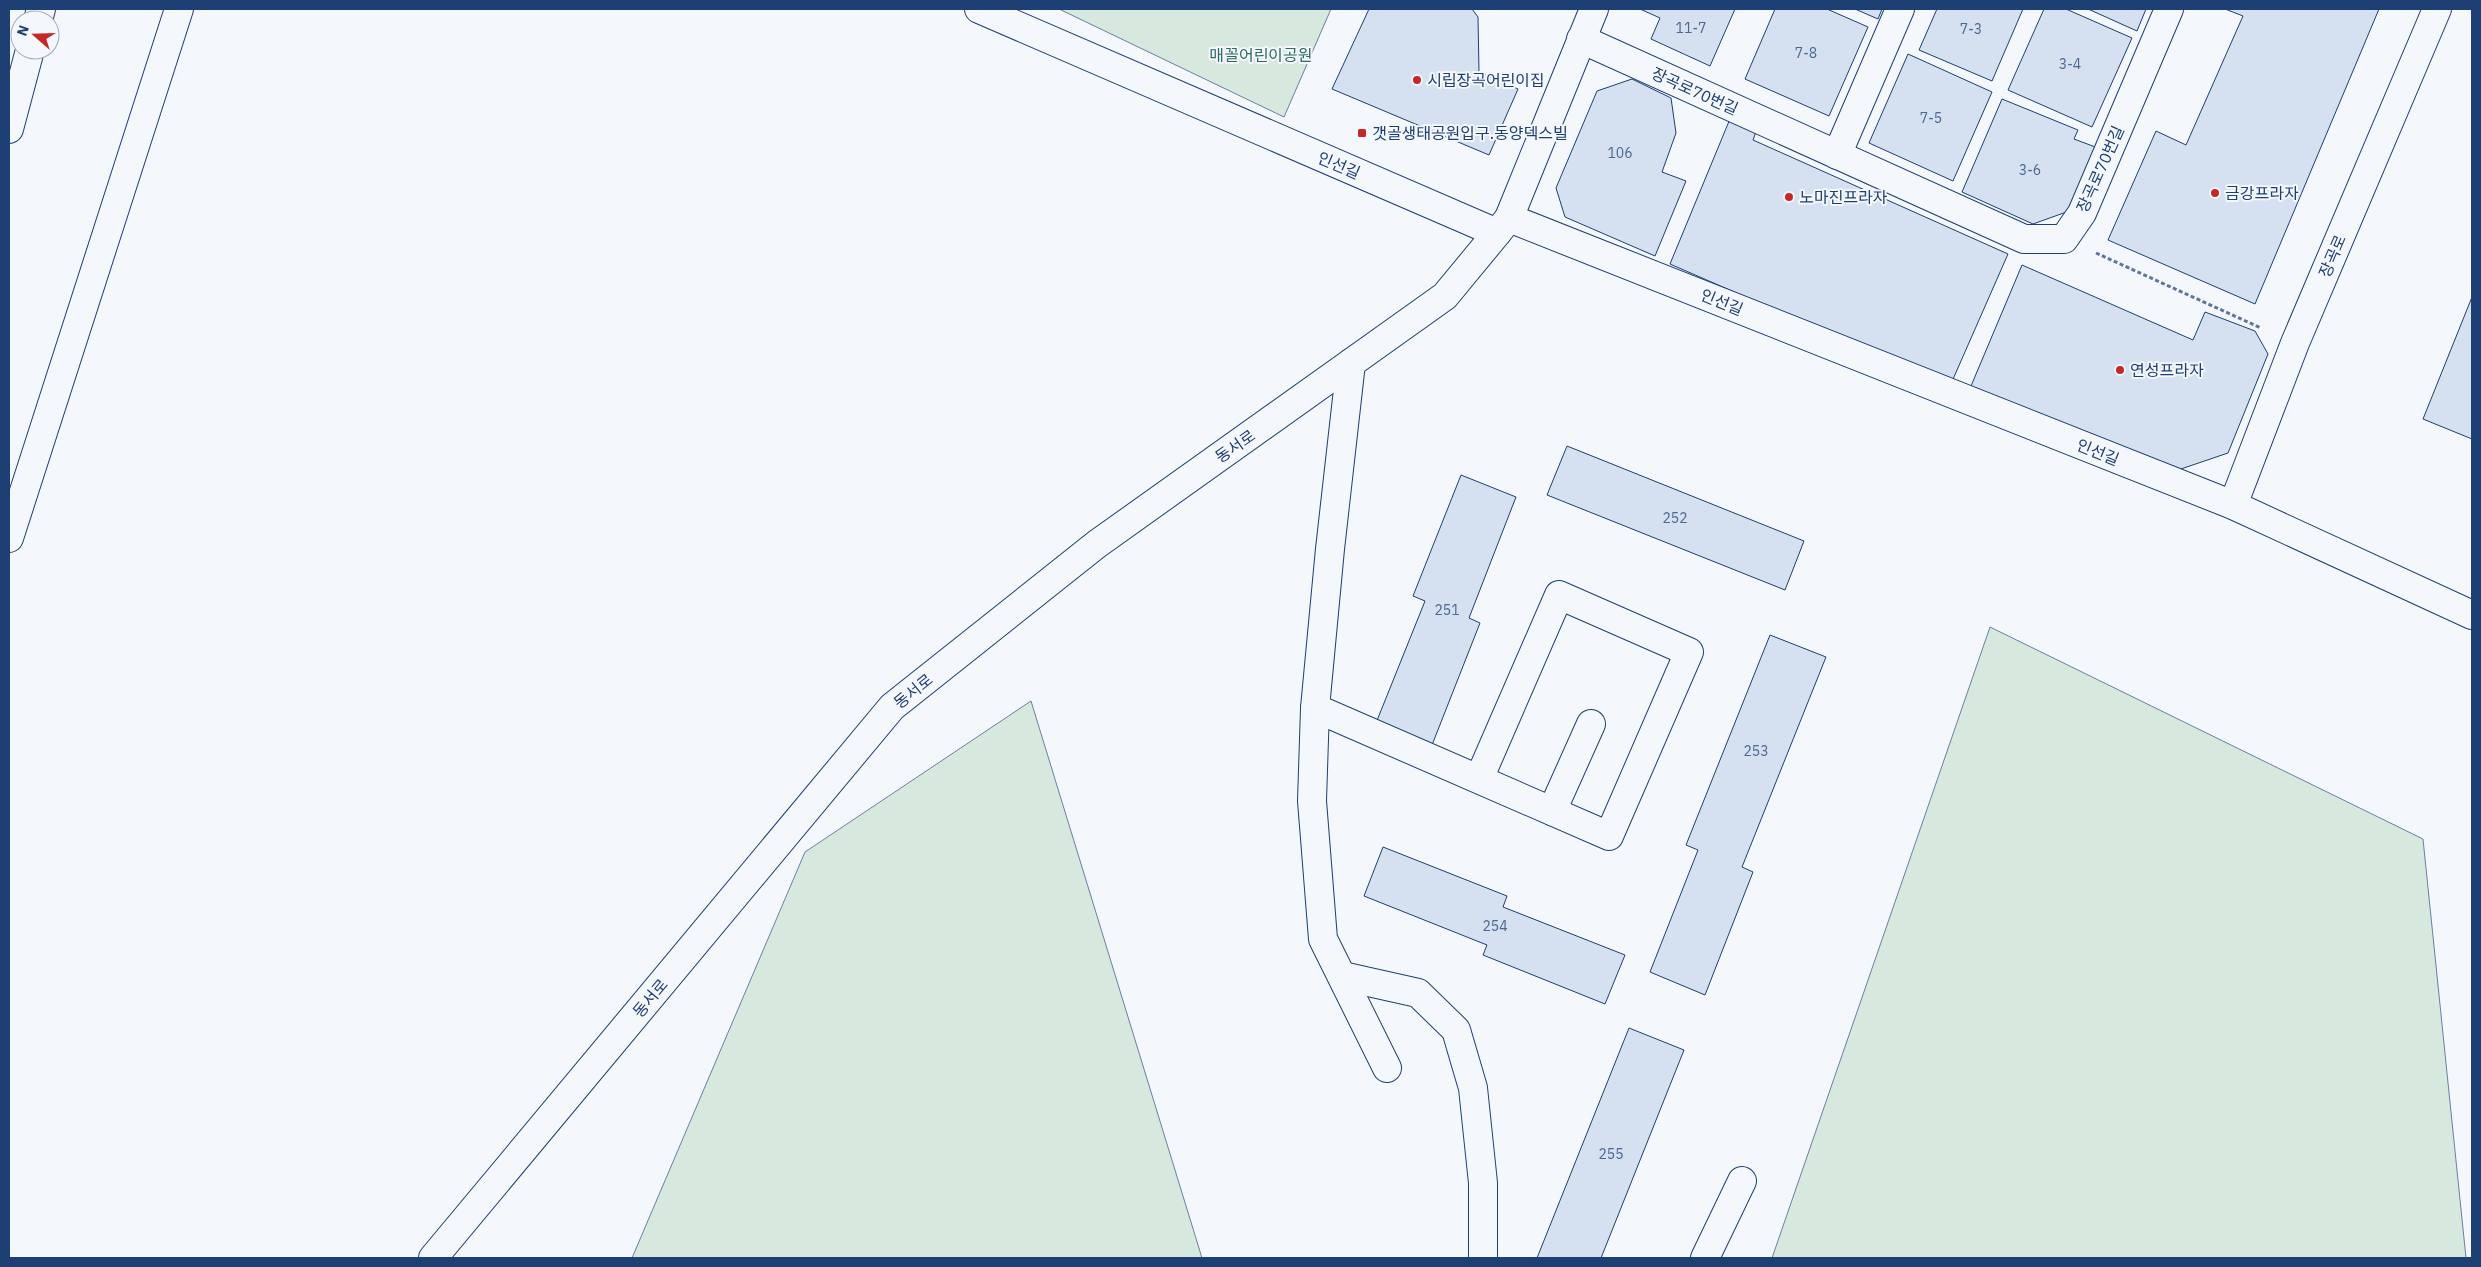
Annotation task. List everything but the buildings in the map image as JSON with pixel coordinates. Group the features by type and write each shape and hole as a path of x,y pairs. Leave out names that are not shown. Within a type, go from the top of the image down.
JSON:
{"street":[{"path":"9,538 178,9"},
{"name":"인선길","path":"979,9 1503,226 2232,505 2472,615"},
{"name":"동서로","path":"433,1258 892,707 1097,544 1445,296 1503,226 1594,9"},
{"path":"1837,155 1900,9"},
{"name":"장곡로70번길","path":"1581,39 2024,239 2064,239 2082,213 2169,9"},
{"name":"장곡로","path":"2232,505 2295,344 2437,9"},
{"path":"9,129 27,60"},
{"path":"1351,363 1330,549 1316,708 1312,801 1323,939 1387,1068"},
{"path":"1316,708 1609,836 1689,652 1559,595 1479,779"},
{"path":"1552,811 1591,724"},
{"path":"1342,976 1418,993 1456,1030 1473,1088 1483,1183 1483,1258"},
{"path":"1705,1258 1742,1181"}],"path":[{"path":"2064,239 2295,344"}],"green space":[{"name":"매꼴어린이공원","path":"1059,9 1331,9 1284,117"},
{"path":"1990,627 2423,839 2466,1258 1772,1258"},
{"path":"1031,701 1202,1258 632,1258 805,852"}],"place":[{"name":"시립장곡어린이집","path":"1417,80"},
{"name":"갯골생태공원입구.동양덱스빌","path":"1362,133"},
{"name":"금강프라자","path":"2215,193"},
{"name":"노마진프라자","path":"1789,197"},
{"name":"연성프라자","path":"2120,370"}]}
